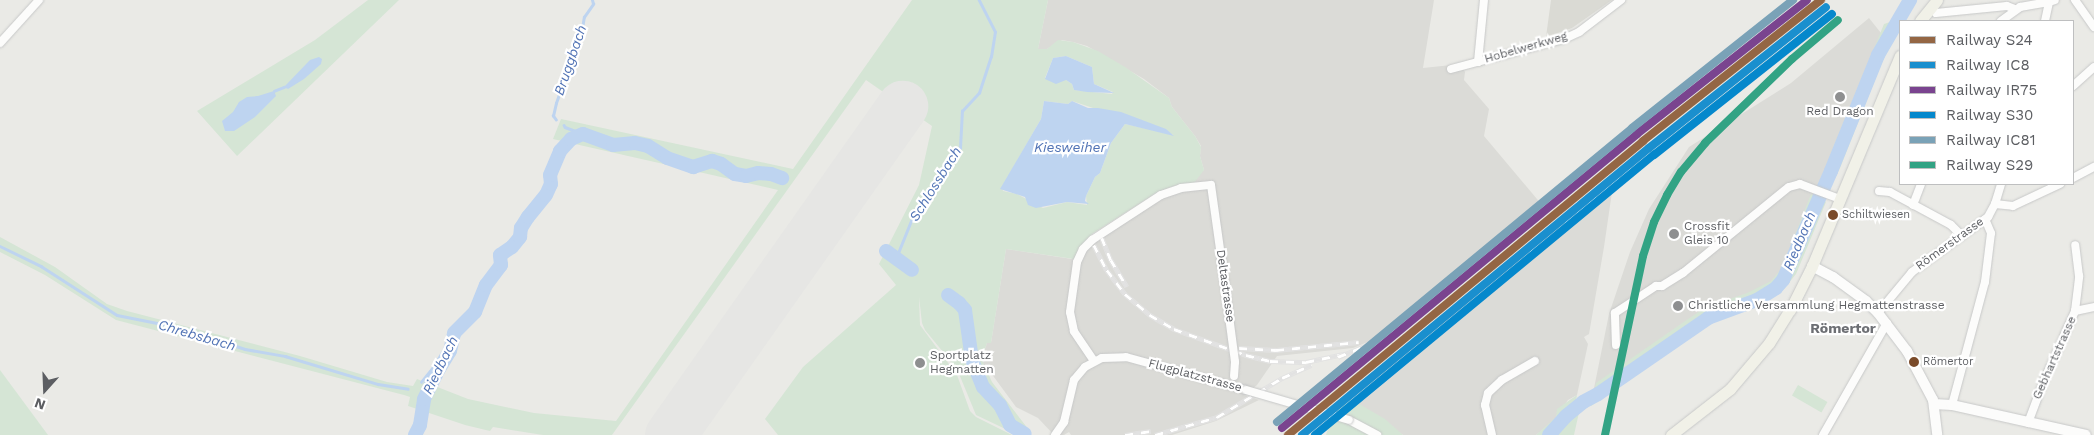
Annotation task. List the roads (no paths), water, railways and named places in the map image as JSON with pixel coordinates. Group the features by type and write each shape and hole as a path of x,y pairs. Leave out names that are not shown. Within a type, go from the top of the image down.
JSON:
{"main road":[{"path":"1921,20 1937,0"},
{"path":"1670,435 1711,405 1746,372 1774,337 1812,266 1899,58"},
{"path":"1812,266 1843,283 1878,313 1907,350 1934,404 1937,435"},
{"path":"1934,404 1952,405 2086,435"}],"street":[{"path":"0,42 39,0"},
{"path":"1478,62 1484,0"},
{"name":"Hobelwerkweg","path":"1450,69 1564,39 1579,32 1621,0"},
{"path":"2075,0 2094,27"},
{"path":"2002,20 2016,9 2052,1"},
{"path":"2045,20 2052,1"},
{"path":"1936,13 2007,6 2016,9"},
{"path":"2074,85 2094,67"},
{"path":"2074,177 2094,167"},
{"path":"1616,345 1615,313 1656,286 1662,286 1683,272 1789,187 1800,184 1840,199"},
{"name":"Deltastrasse","path":"1094,361 1074,331 1070,316 1076,267 1083,249 1097,236 1161,195 1181,188 1211,185 1235,362 1232,386"},
{"path":"1912,205 1921,185"},
{"name":"Römerstrasse","path":"1878,313 1912,272 1985,219 1995,204 2001,185"},
{"path":"1995,204 2014,206 2058,185"},
{"path":"1879,192 1890,192 1951,225 1961,235"},
{"path":"1952,405 1985,282 1991,233 1985,219"},
{"path":"2075,245 2080,276 2075,311"},
{"name":"Gebhartstrasse","path":"2028,422 2043,382 2075,311 2094,307"},
{"path":"1823,435 1887,323"},
{"name":"Flugplatzstrasse","path":"1094,361 1111,356 1126,357 1349,420 1377,435"},
{"path":"1055,435 1064,422 1073,383 1082,370 1094,361"},
{"path":"1492,435 1486,409 1488,393 1502,380 1535,361"}],"water":[{"path":"1066,56 1092,67 1094,84 1114,93 1074,90 1072,84 1066,80 1056,84 1045,79 1053,58"},
{"path":"319,57 322,59 321,64 304,79 288,89 284,87 310,60"},
{"path":"274,91 276,96 255,117 234,131 225,131 222,121 233,112 239,102 247,97"},
{"name":"Kiesweiher","path":"1044,101 1068,104 1072,101 1088,108 1121,112 1166,129 1174,136 1125,124 1111,143 1100,173 1095,177 1086,196 1085,201 1089,204 1067,202 1036,208 1028,205 1025,197 1000,189 1041,119"}],"waterway":[{"name":"Bruggbach","path":"556,120 553,116 556,103 572,58 572,51 581,35 584,17 593,4 592,0"},
{"name":"Schlossbach","path":"896,258 911,221 922,208 928,192 940,181 952,152 960,148 962,111 979,93 991,57 995,32 979,0"},
{"name":"Riedbach","path":"1549,435 1566,416 1583,402 1598,394 1708,318 1757,300 1776,288 1783,280 1831,171 1878,55 1910,0"},
{"path":"274,91 284,87"},
{"name":"Bruggbach","path":"564,125 583,134"},
{"name":"Riedbach","path":"415,435 420,425 424,399 450,351 454,333 475,312 486,285 501,265 500,255 512,247 520,237 521,228 546,195 551,184 550,175 560,151 571,139 583,134 613,145 635,143 648,146 667,158 693,167 712,161 721,164 735,174 746,176 758,173 771,174 782,178"},
{"name":"Chrebsbach","path":"0,246 41,266 117,315 182,328 245,349 285,356 378,384 408,389"},
{"name":"Schlossbach","path":"886,251 912,270"},
{"name":"Riedbach","path":"948,295 965,310 972,360 983,387 1000,405 1010,425 1025,434"},
{"name":"Chrebsbach","path":"421,382 435,365 445,361"}],"railway":[{"path":"1565,223 1613,184 1663,133"},
{"path":"1529,251 1578,202"},
{"path":"1102,238 1111,260 1127,287"},
{"path":"1094,245 1107,270 1125,294 1150,315 1174,329 1246,355 1270,361 1306,362 1345,354"},
{"path":"1362,398 1542,248"},
{"path":"1338,357 1377,341 1415,317"},
{"path":"1239,348 1276,350 1359,342"},
{"path":"1155,435 1217,417 1282,378 1311,365"},
{"path":"1125,435 1151,431"}],"rail line":[{"name":"IC81","path":"1277,422 1632,128 1793,0"},
{"name":"IR75","path":"1282,428 1637,134 1807,0"},
{"name":"S24","path":"1288,435 1643,141 1821,0"},
{"name":"IC8","path":"1302,435 1649,148 1826,7"},
{"name":"S30","path":"1315,435 1654,155 1832,14"},
{"name":"S29","path":"1605,435 1643,256 1654,222 1667,195 1681,172 1705,143 1792,59 1838,20"}],"place":[{"name":"Red Dragon","path":"1840,97"},
{"name":"Schiltwiesen","path":"1833,215"},
{"name":"Crossfit Gleis 10","path":"1674,234"},
{"name":"Christliche Versammlung Hegmattenstrasse","path":"1678,306"},
{"name":"Römertor","path":"1914,362"},
{"name":"Sportplatz Hegmatten","path":"920,363"}],"district":[{"name":"Römertor","path":"1843,328"}]}
